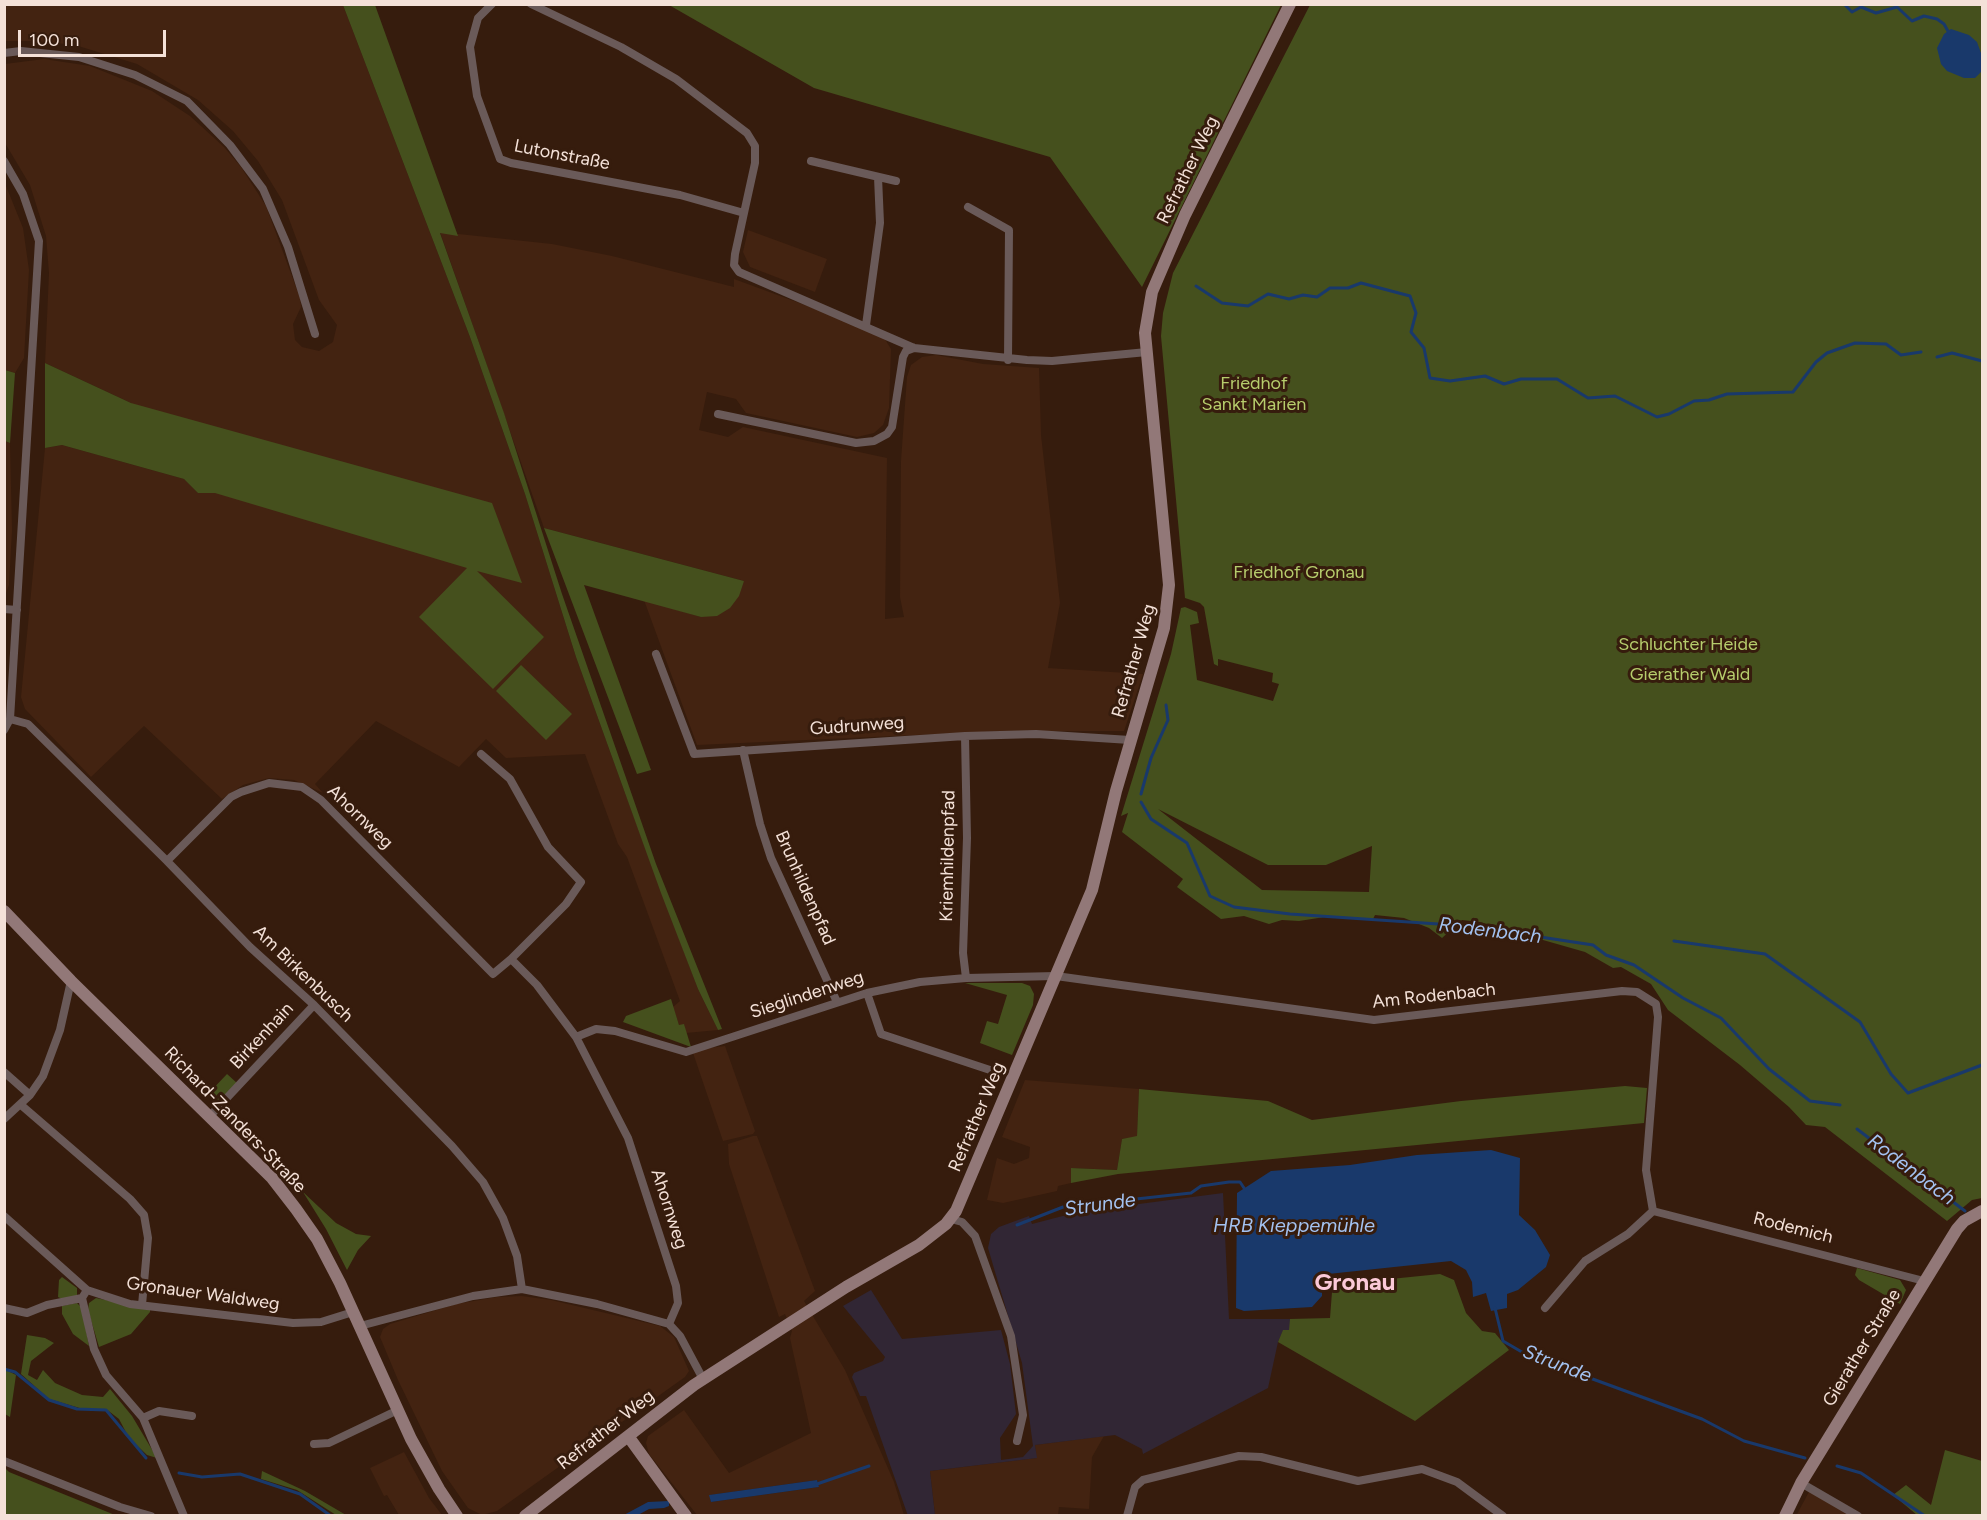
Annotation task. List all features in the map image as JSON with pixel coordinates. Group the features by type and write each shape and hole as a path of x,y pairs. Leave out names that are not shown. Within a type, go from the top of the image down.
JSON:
{"main road":[{"name":"Refrather Weg","path":"525,1515 703,1379 846,1287 918,1245 951,1219 1092,890 1130,740 1164,628 1170,594 1146,321 1158,275 1290,4"},
{"name":"Richard-Zanders-Straße","path":"4,911 71,981 272,1178 296,1209 322,1248 430,1475 458,1515"},
{"name":"Gierather Straße","path":"1785,1515 1801,1483 1957,1228 1964,1221 1983,1211"},
{"path":"628,1436 686,1515"},
{"path":"512,1515 525,1515"}],"street":[{"name":"Lutonstraße","path":"492,4 478,18 470,47 477,96 497,155 501,160 641,186 744,213"},
{"path":"531,4 621,47 666,74 745,130 754,146 755,159 734,258 739,272 866,325 914,348 1008,360 1052,361 1147,352"},
{"path":"4,53 21,51 79,57 135,75 187,101 230,145 263,189 288,247 315,334"},
{"path":"811,160 896,181"},
{"path":"4,161 23,194 39,241 10,719 4,730"},
{"path":"866,325 880,223 878,177"},
{"path":"968,207 1009,230 1008,360"},
{"path":"718,414 856,443 874,441 887,434 892,428 903,357 906,351 914,348"},
{"path":"4,609 16,610"},
{"name":"Gudrunweg","path":"656,654 694,754 965,736 1036,734 1130,740"},
{"name":"Am Birkenbusch","path":"10,719 28,724 167,861 250,947 314,1005 483,1182 503,1218 517,1256 522,1289"},
{"name":"Kriemhildenpfad","path":"965,736 968,838 963,953 966,978"},
{"name":"Brunhildenpfad","path":"743,750 760,824 771,858 837,1002"},
{"name":"Ahornweg","path":"167,861 231,797 269,783 302,787 321,800 493,974 566,904 582,882 548,847 510,779 481,754"},
{"name":"Ahornweg","path":"511,959 537,985 576,1037 628,1138 676,1286 678,1303 669,1324"},
{"name":"Sieglindenweg","path":"576,1037 596,1029 615,1030 686,1052 867,993 920,982 966,978 1056,976"},
{"name":"Am Rodenbach","path":"1056,976 1361,1020 1385,1020 1622,991 1637,992 1656,1004 1658,1017 1646,1170 1653,1211"},
{"path":"4,1119 21,1105 43,1076 52,1052 71,981"},
{"path":"867,993 881,1034 990,1070"},
{"name":"Birkenhain","path":"209,1117 314,1005"},
{"path":"4,1072 30,1095"},
{"path":"21,1105 130,1199 144,1215 148,1238 142,1305"},
{"path":"1545,1308 1585,1261 1628,1234 1653,1211"},
{"name":"Rodemich","path":"1653,1211 1924,1281"},
{"name":"Gronauer Waldweg","path":"4,1216 87,1290 142,1305 293,1323 321,1322 353,1312"},
{"path":"951,1219 962,1222 975,1236 1011,1336 1023,1415 1017,1442"},
{"path":"360,1326 473,1296 522,1289 645,1315 669,1324 680,1336 703,1379"},
{"path":"87,1290 82,1298 94,1349 106,1375 144,1418 184,1515"},
{"path":"4,1308 27,1313 47,1305 82,1298"},
{"path":"314,1444 329,1443 398,1410"},
{"path":"144,1418 159,1411 192,1416"},
{"path":"1127,1515 1135,1487 1143,1480 1239,1456 1261,1457 1358,1481 1422,1469 1456,1482 1503,1515"},
{"path":"4,1461 120,1507 151,1515"},
{"path":"1801,1483 1858,1515"}],"shaded area":[{"path":"5,5 343,5 470,337 525,494 576,657 624,790 698,989 718,1030 686,1033 684,1025 679,1025 673,1007 680,1001 627,857 618,844 585,754 506,758 486,739 459,767 376,721 315,784 323,793 294,780 269,778 243,785 222,799 144,726 91,777 25,709 21,697 45,448 62,445 184,479 198,493 215,493 131,403 45,363 49,273 46,236 30,185 5,143 5,64 44,59 90,66 152,91 190,116 224,147 241,167 266,206 300,298 301,307 293,324 295,340 302,347 319,351 333,342 337,325 319,300 282,200 258,161 233,131 198,100 137,64 75,45 5,41"},
{"path":"4,181 23,228 29,270 24,358 15,373 5,370"},
{"path":"748,230 827,259 815,292 750,267 743,252"},
{"path":"440,232 552,244 612,256 734,287 734,279 881,333 891,349 889,408 883,425 874,433 857,437 746,413 736,399 707,392 699,430 728,437 743,427 887,458 885,619 904,617 900,597 901,461 907,377 911,365 922,357 936,355 983,364 1039,368 1041,435 1060,603 1048,668 1143,674 1124,731 1004,731 697,745 644,600 701,617 744,581 544,528"},
{"path":"5,441 10,443 12,530 9,585 5,596"},
{"path":"725,1046 755,1131 753,1134 723,1141 692,1050"},
{"path":"1025,1080 1139,1089 1137,1137 1122,1139 1117,1170 1071,1168 1071,1183 1058,1186 1057,1191 1003,1203 987,1200 997,1158 1014,1164 1029,1158 1030,1147 1002,1137"},
{"path":"757,1136 815,1291 804,1301 845,1370 894,1482 904,1515 697,1515 649,1454 646,1443 648,1436 684,1410 729,1473 811,1433 790,1338 792,1331 785,1314 779,1317 729,1164 728,1144","holes":["817,1480 819,1487 711,1502 710,1495"]},
{"path":"1223,1193 1229,1319 1290,1319 1290,1330 1283,1331 1278,1342 1268,1388 1143,1454 1142,1449 1115,1435 1035,1445 1037,1458 930,1471 935,1515 908,1516 866,1396 860,1396 852,1377 854,1373 883,1361 885,1357 843,1306 871,1290 902,1339 1001,1330 1010,1364 1016,1414 1000,1438 1001,1460 1023,1457 1033,1446 1022,1363 988,1248 991,1234 999,1227 1029,1216 1032,1224 1078,1212"},
{"path":"522,1296 551,1300 660,1326 674,1337 689,1371 685,1377 497,1511 482,1515 468,1508 442,1471 380,1337 383,1329 390,1324 456,1304 497,1297"},
{"path":"1104,1436 1092,1457 1089,1509 1059,1507 1058,1515 935,1515 930,1471 1036,1458 1035,1445"},
{"path":"404,1452 429,1498 442,1515 399,1515 387,1495 384,1496 370,1468"},
{"path":"1810,1490 1854,1516 1796,1516"}],"green space":[{"path":"343,5 375,5 458,236 440,233 504,413 562,594 656,864 722,1029 718,1030 698,989 661,893 576,657 525,494 470,337"},
{"path":"669,5 1281,5 1142,287 1050,157 814,88"},
{"name":"Schluchter Heide","path":"1310,5 1982,5 1982,1198 1972,1200 1947,1221 1825,1127 1806,1125 1789,1107 1740,1065 1668,1010 1651,984 1621,967 1613,968 1585,952 1480,922 1462,920 1442,938 1429,928 1404,918 1375,915 1373,919 1331,916 1299,921 1282,920 1269,924 1244,916 1221,919 1177,887 1183,879 1122,832 1128,813 1121,816 1171,654 1181,608 1185,607 1197,612 1199,623 1190,625 1197,680 1273,701 1279,684 1272,682 1273,673 1218,659 1218,666 1214,664 1204,607 1200,603 1185,598 1161,336 1163,313 1173,273","holes":["1158,809 1268,865 1326,865 1372,846 1369,892 1262,890"]},
{"path":"45,363 131,403 492,503 522,583 477,571 544,637 493,689 419,617 467,568 215,493 198,493 184,479 62,445 45,448"},
{"path":"5,370 15,373 10,443 5,441"},
{"path":"544,528 744,581 739,596 730,608 717,616 701,617 584,585 651,770 637,774"},
{"path":"521,665 572,714 546,740 496,691"},
{"path":"965,983 1022,983 1030,986 1034,994 1033,1005 1012,1055 980,1043 987,1021 998,1024 1007,995"},
{"path":"671,999 679,1025 684,1024 691,1047 623,1022 626,1016"},
{"path":"227,1074 237,1083 216,1105 207,1095"},
{"path":"1625,1086 1647,1088 1644,1123 1118,1174 1071,1183 1071,1168 1117,1170 1122,1139 1137,1136 1139,1089 1268,1101 1312,1120 1461,1101"},
{"path":"303,1192 336,1223 356,1234 371,1236 358,1250 347,1270 326,1229"},
{"path":"1857,1268 1900,1280 1906,1290 1900,1304 1859,1280 1855,1275"},
{"path":"1440,1274 1454,1280 1466,1313 1482,1331 1495,1333 1509,1350 1415,1421 1278,1342 1283,1330 1289,1330 1290,1319 1330,1318 1332,1292 1341,1284"},
{"path":"62,1277 77,1288 77,1295 73,1298 58,1297 59,1280"},
{"path":"96,1298 150,1309 150,1312 131,1334 99,1347 88,1310 89,1303"},
{"path":"77,1303 82,1308 89,1346 73,1334 62,1314 62,1306"},
{"path":"27,1335 45,1338 54,1343 31,1361 28,1375 37,1380 43,1370 55,1383 82,1395 103,1397 110,1389 132,1416 157,1458 147,1455 129,1438 119,1419 106,1409 83,1409 49,1399 21,1374"},
{"path":"4,1369 16,1375 10,1417 5,1414"},
{"path":"1945,1450 1982,1461 1982,1515 1917,1515 1893,1495 1906,1485 1931,1505"},
{"path":"5,1468 9,1472 115,1515 5,1515"},
{"path":"262,1471 305,1491 346,1515 336,1515 297,1490 261,1479"}],"water":[{"path":"1951,29 1969,35 1977,42 1982,56 1981,72 1975,78 1964,78 1947,71 1941,64 1937,48 1944,34"},
{"name":"HRB Kieppemühle","path":"1491,1150 1520,1158 1519,1215 1535,1230 1550,1255 1546,1267 1518,1290 1507,1294 1507,1308 1491,1311 1486,1293 1473,1297 1472,1282 1466,1270 1451,1261 1328,1274 1322,1283 1322,1296 1312,1307 1244,1311 1236,1308 1237,1193 1271,1171 1350,1165 1417,1155"},
{"path":"817,1480 819,1487 711,1502 709,1495"},
{"path":"669,1501 669,1506 664,1508 649,1509 638,1515 622,1516 648,1502"}],"waterway":[{"path":"1844,4 1852,12 1861,7 1876,13 1897,7 1912,21 1924,16 1937,19 1944,24 1949,33"},
{"path":"1196,286 1222,303 1248,306 1268,294 1289,299 1303,295 1317,297 1330,288 1348,288 1361,283 1410,296 1416,313 1411,332 1424,348 1430,378 1450,381 1485,376 1504,384 1521,379 1557,379 1588,398 1615,396 1657,417 1669,414 1694,401 1709,400 1727,394 1793,392 1816,362 1827,353 1855,343 1886,344 1901,355 1921,352"},
{"path":"1937,357 1952,353 1982,361"},
{"name":"Rodenbach","path":"1141,794 1151,758 1168,720 1166,705"},
{"name":"Rodenbach","path":"1141,802 1151,819 1187,843 1210,896 1234,907 1290,914 1468,926 1593,945 1606,955 1634,965 1683,998 1721,1018 1769,1069 1810,1101 1840,1105"},
{"path":"1674,941 1765,954 1860,1022 1891,1074 1908,1093 1982,1065"},
{"name":"Rodenbach","path":"1857,1129 1965,1211"},
{"name":"Strunde","path":"1017,1225 1063,1207 1191,1193 1201,1186 1240,1182 1246,1191"},
{"name":"Strunde","path":"1495,1308 1503,1341 1527,1355 1702,1419 1744,1441 1805,1458"},
{"path":"4,1369 15,1372 49,1400 77,1409 106,1410 146,1458"},
{"name":"Strunde","path":"817,1484 869,1466"},
{"name":"Strunde","path":"1837,1466 1861,1473 1925,1516"},
{"path":"179,1473 202,1477 240,1474 300,1494 331,1516"}],"district":[{"name":"Gronau","path":"1355,1283"}],"park label":[{"name":"Friedhof Sankt Marien","path":"1254,394"},
{"name":"Friedhof Gronau","path":"1299,573"},
{"name":"Gierather Wald","path":"1690,675"}]}
